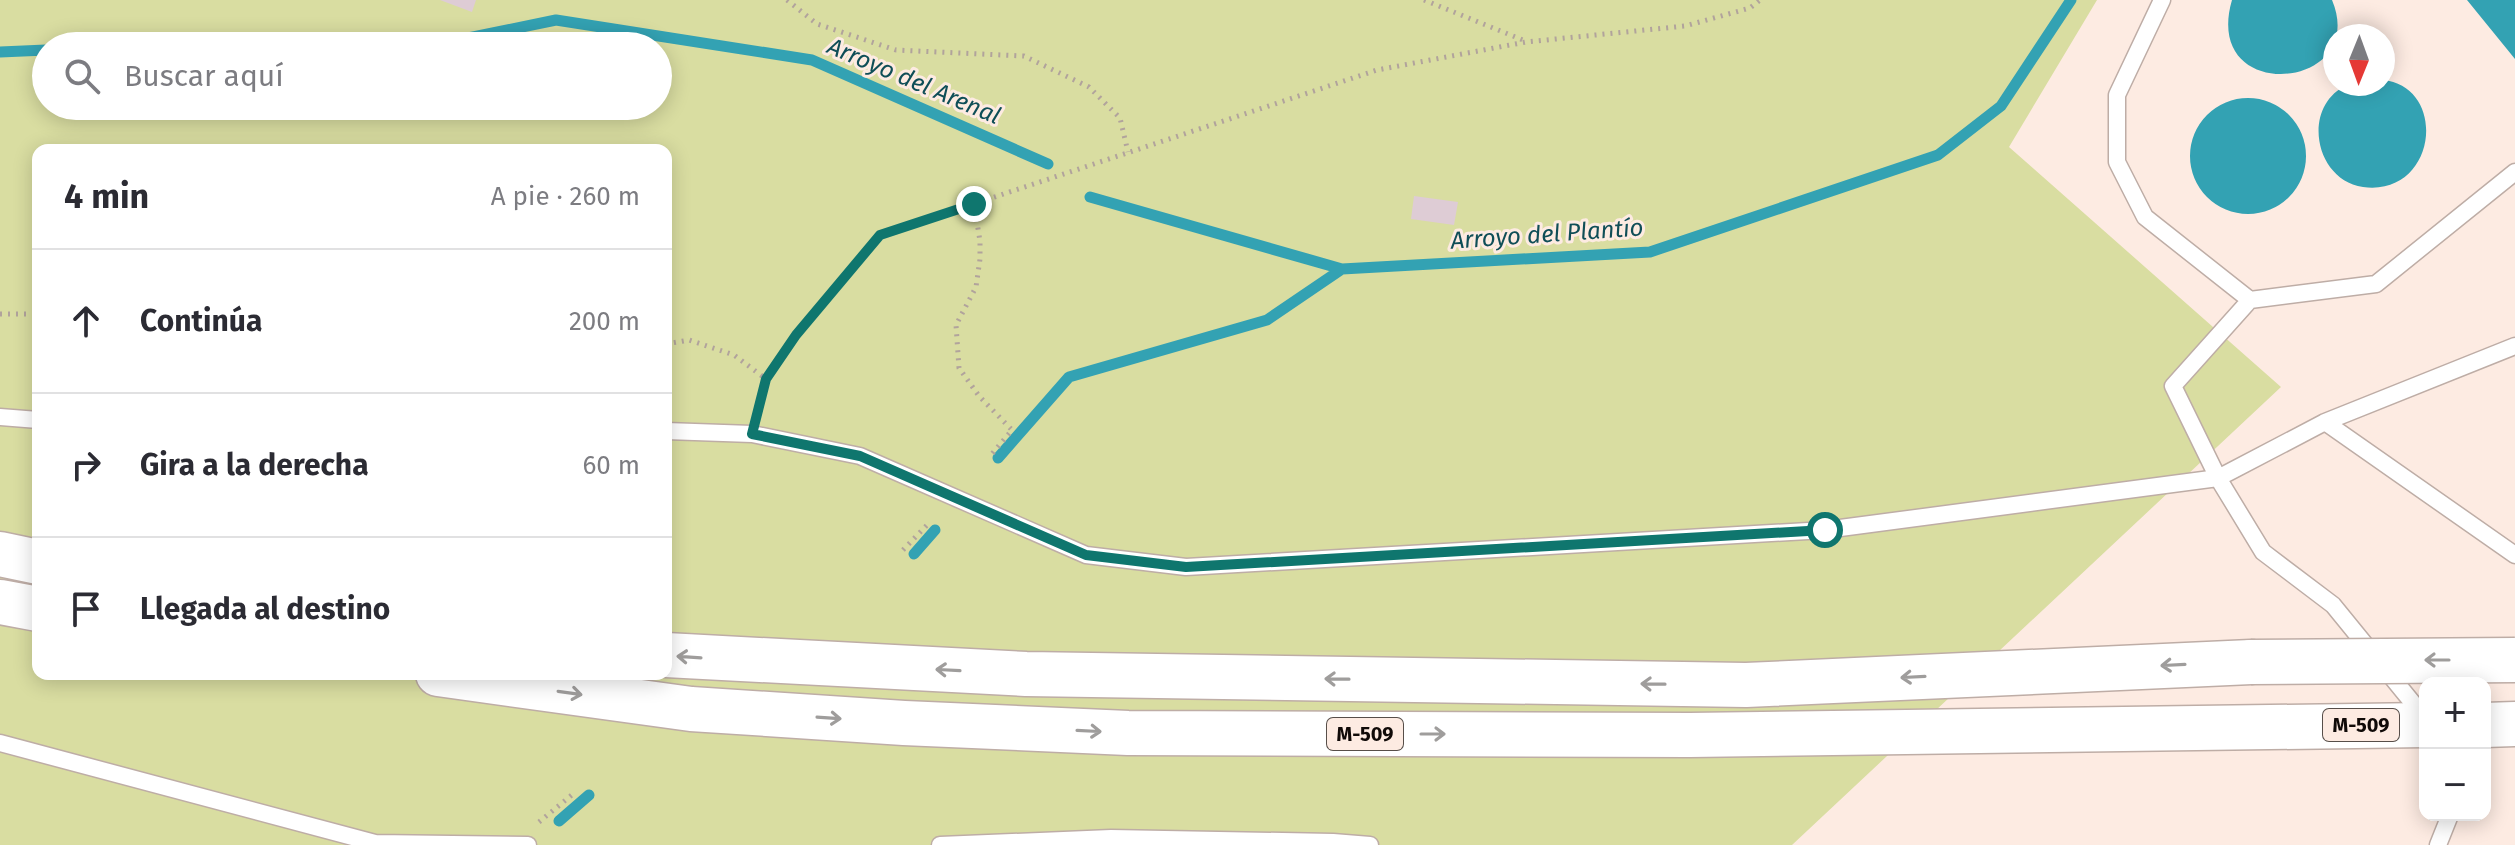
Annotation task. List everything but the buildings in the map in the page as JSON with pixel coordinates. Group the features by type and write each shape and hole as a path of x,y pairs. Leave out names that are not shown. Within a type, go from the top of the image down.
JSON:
{"highway":[{"path":"0,554 32,561"},
{"path":"0,602 32,608"},
{"path":"672,655 1026,674 1746,685 2251,662 2515,660"},
{"name":"M-509","path":"481,680 691,709 1128,733 1690,735 2419,725"},
{"path":"2491,725 2515,724"}],"lane":[{"path":"2162,0 2117,95 2117,162 2145,217 2250,300"},
{"path":"2419,711 2333,605 2263,552 2218,478 2173,386 2250,300 2376,284 2515,172"},
{"path":"672,431 752,434 860,456 1086,555 1186,567 1825,530 2218,478 2325,422 2515,346"},
{"path":"0,417 32,420"},
{"path":"2325,422 2515,555"},
{"path":"0,743 375,843 521,844"},
{"path":"2438,845 2448,821"},
{"path":"940,845 1111,838 1370,845"}],"path":[{"path":"787,0 817,24 896,50 1024,56 1089,87 1120,118 1128,152"},
{"path":"1424,0 1526,42"},
{"path":"752,434 766,379 796,335 880,235 1377,70 1526,42 1685,26 1750,8 1760,0"},
{"path":"974,204 980,241 976,287 956,325 959,368 979,396 1012,430 991,455"},
{"path":"0,314 32,314"},
{"path":"672,343 689,340 734,355 766,379"},
{"path":"903,550 927,525"},
{"path":"521,844 573,794"}],"green space":[{"path":"0,0 2097,0 2009,147 2281,387 1792,845 0,845"}],"water":[{"path":"2232,0 2332,0 2336,24 2323,24 2323,57 2309,68 2285,74 2260,71 2240,58 2229,34"},
{"path":"2467,0 2515,0 2515,59"},
{"path":"2395,84 2404,87 2418,101 2425,120 2426,140 2419,159 2407,175 2388,186 2363,187 2346,181 2333,171 2324,157 2319,141 2323,109 2331,96 2395,96"},
{"path":"2248,98 2270,102 2289,115 2302,134 2306,156 2302,178 2289,197 2270,210 2248,214 2226,210 2207,197 2194,178 2190,156 2194,134 2207,115 2226,102"}],"waterway":[{"name":"Arroyo del Plantío","path":"998,458 1069,377 1267,320 1342,269 1650,252 1938,155 2001,106 2071,0"},
{"name":"Arroyo del Arenal","path":"497,32 556,20 633,32"},
{"name":"Arroyo del Arenal","path":"672,38 812,60 1048,164"},
{"name":"Arroyo del Arenal","path":"0,52 32,51"},
{"path":"1090,197 1342,269"},
{"name":"Arroyo del Plantío","path":"914,554 935,530"},
{"path":"559,821 589,795"}],"route":[{"path":"974,204 880,235 796,335 766,379 752,434 860,456 1086,555 1186,567 1825,530"}]}
